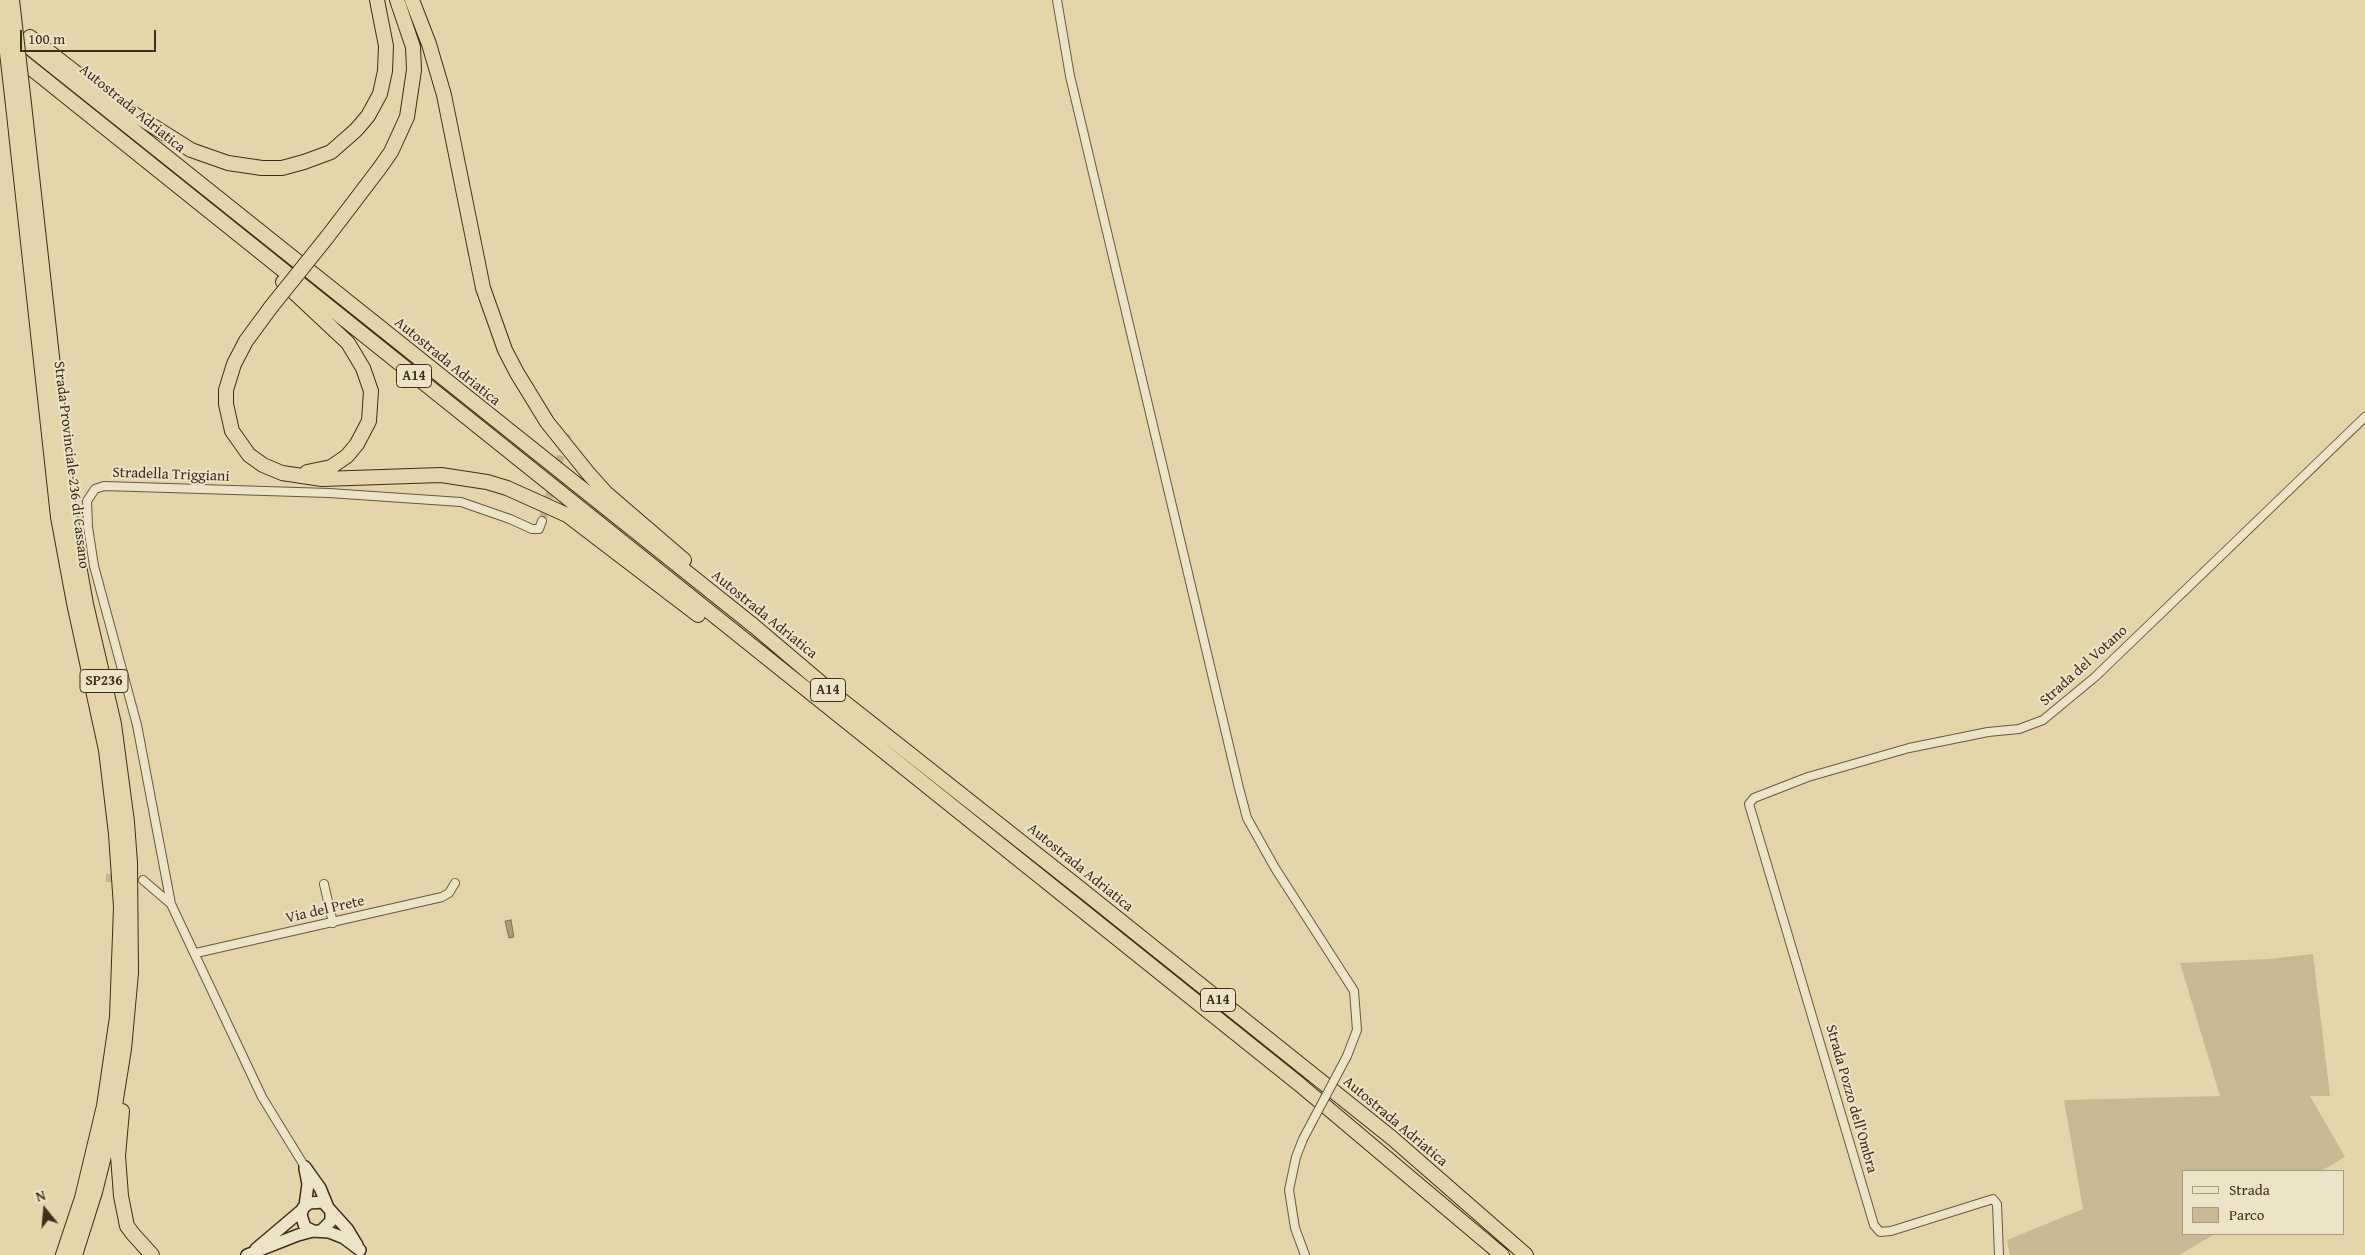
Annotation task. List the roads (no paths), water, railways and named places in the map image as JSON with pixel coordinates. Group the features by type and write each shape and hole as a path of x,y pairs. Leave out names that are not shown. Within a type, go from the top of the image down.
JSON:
{"highway":[{"name":"Strada Provinciale 236 di Cassano","path":"1,0 19,105 69,510 86,604 114,724 127,822 132,918 131,973 124,1049 112,1124 96,1192 75,1255"},
{"name":"Strada Provinciale 236 di Cassano","path":"12,0 19,105 58,517 72,594 106,750 116,834 121,906 117,1017 104,1106 82,1198 63,1255"},
{"path":"0,18 55,54 107,97 191,150 228,163 262,168 282,168 331,152 356,130 368,116 380,94 385,70 385,37 378,0"},
{"name":"A14","path":"397,0 413,47 414,70 407,118 383,163 246,341 234,364 226,390 226,404 232,431 249,455 263,465 282,473 322,479 441,475 487,482 524,495 567,515 772,672 829,709"},
{"name":"A14","path":"412,0 429,44 444,95 483,288 494,323 517,373 548,422 606,492 754,626"},
{"name":"Autostrada Adriatica","path":"0,24 754,626 839,698 1392,1138 1526,1255"},
{"name":"Autostrada Adriatica","path":"0,44 1300,1084 1502,1255"},
{"name":"A14","path":"177,186 337,330 348,343 363,368 371,391 369,421 357,444 347,456 331,466 318,471 282,473"},
{"path":"124,1049 118,1156 121,1196 127,1226 152,1255"}],"main road":[{"path":"305,1168 308,1184 303,1224 317,1231 344,1238 362,1252"},
{"path":"305,1168 320,1188 329,1208 348,1230 362,1252"},
{"path":"250,1254 304,1208 318,1201 329,1208"},
{"path":"250,1254 298,1234 317,1231 329,1225 329,1208"}],"street":[{"path":"1057,0 1070,76 1247,818 1275,868 1354,991 1357,1030 1347,1056 1303,1139 1296,1156 1289,1190 1295,1228 1305,1255"},
{"name":"Strada del Votano","path":"1749,804 1754,798 1808,777 1909,748 1988,732 2019,729 2043,720 2095,677 2365,417"},
{"name":"Stradella Triggiani","path":"171,904 137,725 94,566 88,527 87,501 95,489 104,486 319,493 461,502 510,519 532,530 539,529 542,522"},
{"name":"Strada Pozzo dell'Ombra","path":"1749,804 1874,1225 1880,1232 1891,1232 1993,1198 1997,1204 1998,1255"},
{"path":"143,880 171,904 196,953 262,1097 305,1168"},
{"name":"Via del Prete","path":"196,953 442,897 449,892 455,883"},
{"path":"324,884 333,923"}],"tunnel":[{"path":"542,521 567,434"},
{"path":"106,878 143,880"}]}
